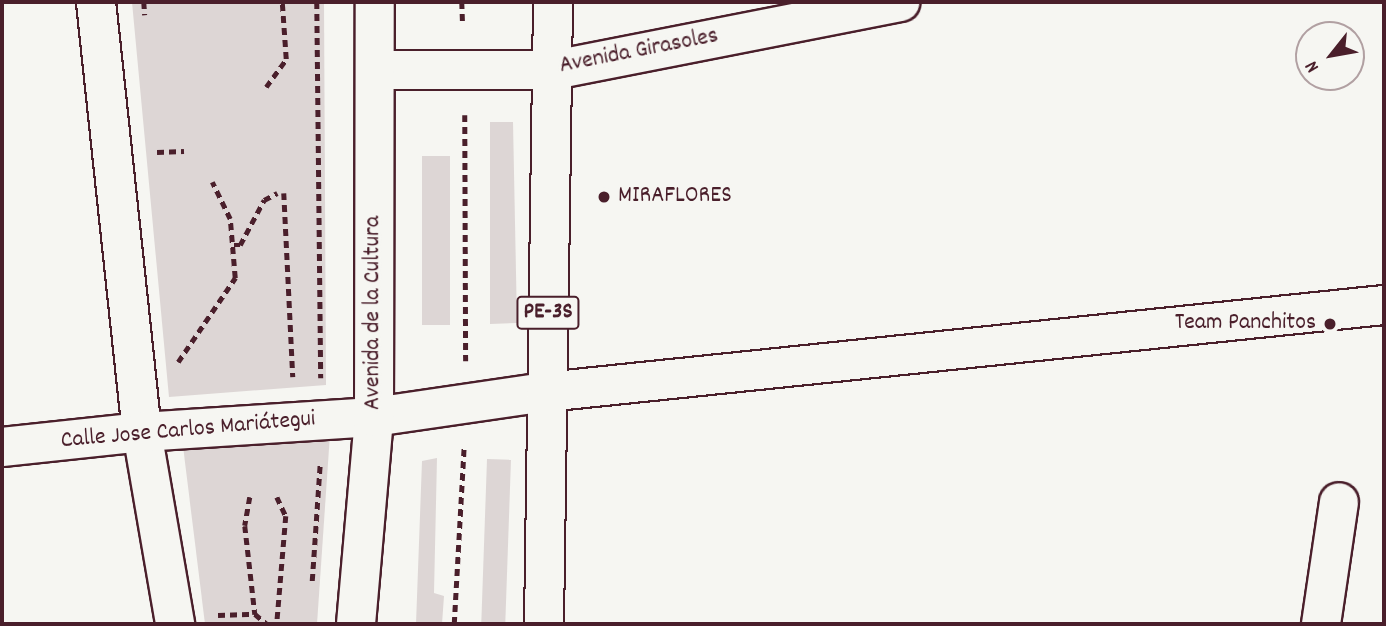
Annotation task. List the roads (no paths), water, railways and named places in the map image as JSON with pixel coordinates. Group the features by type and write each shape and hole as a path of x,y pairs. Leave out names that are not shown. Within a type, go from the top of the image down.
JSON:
{"main road":[{"path":"96,2 142,432 175,624"},
{"name":"Avenida de la Cultura","path":"356,624 374,417 375,2"},
{"name":"PE-3S","path":"544,624 545,393 554,70 553,2"},
{"name":"Avenida Girasoles","path":"375,70 554,70 900,2"},
{"name":"Calle Jose Carlos Mariátegui","path":"2,447 142,432 374,417 545,393 1384,305"},
{"path":"1321,624 1339,502"}],"place":[{"name":"MIRAFLORES","path":"604,197"},
{"name":"Team Panchitos","path":"1330,324"}]}
